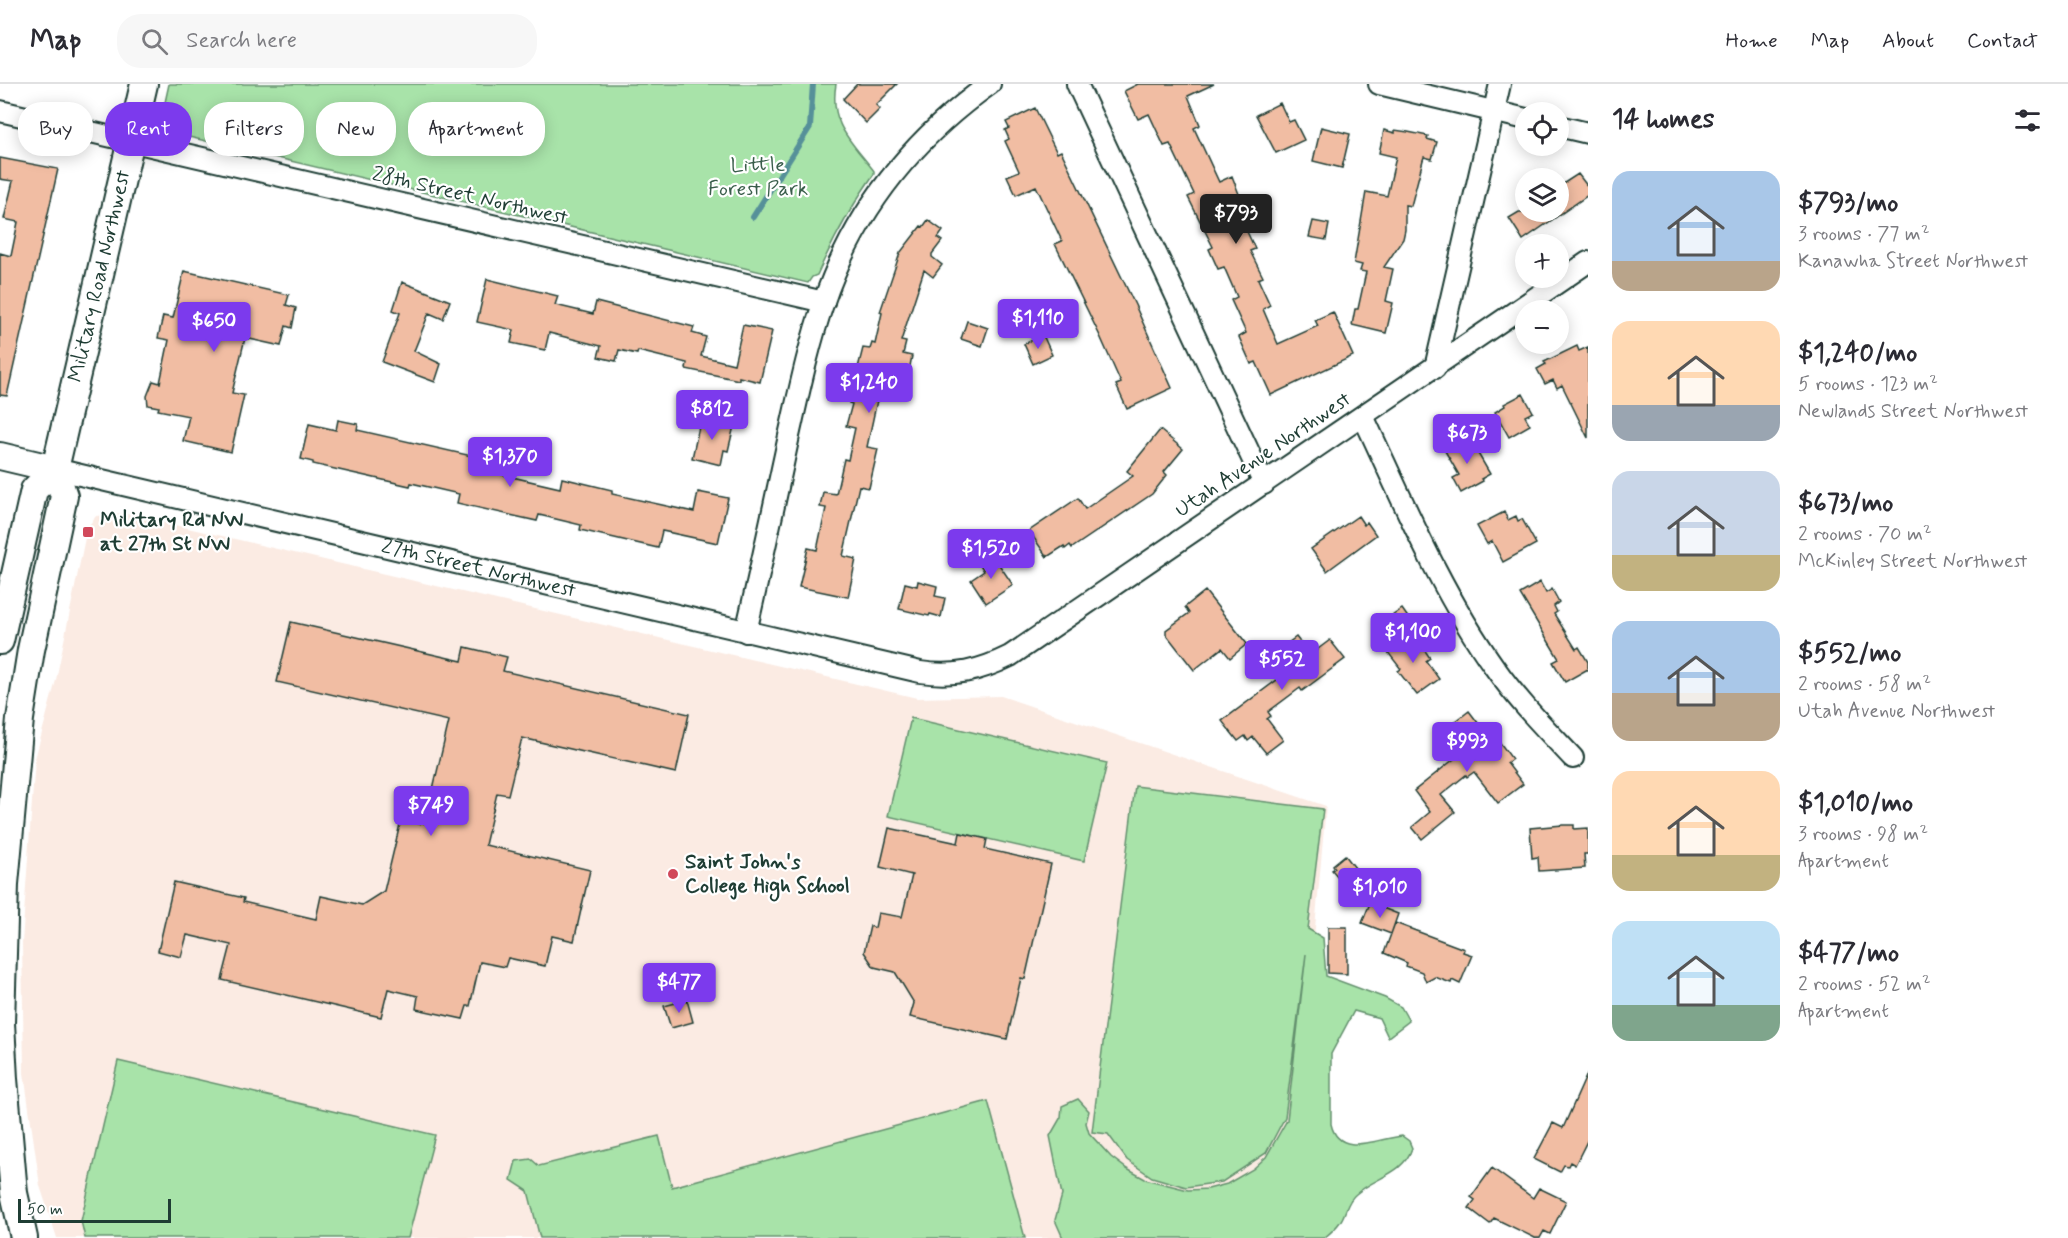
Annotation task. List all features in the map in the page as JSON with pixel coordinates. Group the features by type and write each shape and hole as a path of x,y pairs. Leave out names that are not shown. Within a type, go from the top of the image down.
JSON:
{"main road":[{"name":"Military Road Northwest","path":"140,102 144,84"},
{"name":"Military Road Northwest","path":"55,469 128,156"},
{"name":"27th Street Northwest","path":"0,456 55,469"},
{"path":"0,641 34,490 55,469 64,496 31,650 22,707 5,884 1,1023 4,1079 14,1192 24,1238"}],"street":[{"path":"746,632 806,363 824,302 853,234 891,176 914,148 942,120 990,84"},
{"path":"1077,84 1264,484"},
{"path":"1379,84 1515,116"},
{"path":"1435,368 1500,84"},
{"name":"28th Street Northwest","path":"0,111 105,136"},
{"path":"1569,129 1588,133"},
{"name":"28th Street Northwest","path":"192,156 824,302"},
{"name":"Utah Avenue Northwest","path":"959,674 988,666 1010,656 1588,262"},
{"path":"1363,416 1433,563 1470,630 1494,667 1521,702 1573,758"},
{"name":"27th Street Northwest","path":"55,469 921,672 959,674"}],"shaded area":[{"name":"Saint John's College High School","path":"123,513 917,698 1001,696 1326,806 1305,1040 1293,1238 57,1238 40,1186 24,1073 22,943 35,759 56,680 87,528 96,516"}],"green space":[{"name":"Little Forest Park","path":"169,84 836,84 835,98 839,121 850,141 874,174 843,223 817,275 812,277 808,283 269,156 304,156 304,102 204,102 204,141 192,138 192,102 165,102"},
{"path":"911,718 1107,763 1084,861 888,816"},
{"path":"1135,786 1323,809 1308,929 1323,938 1326,976 1385,998 1401,1007 1409,1021 1388,1037 1379,1018 1354,1011 1331,1054 1331,1124 1335,1135 1351,1144 1402,1136 1409,1141 1412,1148 1403,1164 1353,1197 1340,1222 1324,1238 1063,1238 1055,1220 1062,1195 1050,1136 1061,1117 1062,1106 1078,1099 1089,1111 1086,1123 1089,1133 1111,1157 1145,1179 1188,1190 1208,1189 1227,1184 1253,1169 1266,1157 1287,1120 1306,954 1285,1117 1266,1153 1222,1182 1186,1187 1152,1177 1127,1160 1108,1134 1092,1132"},
{"path":"118,1061 435,1135 408,1238 85,1238 81,1221"},
{"path":"988,1101 1025,1238 540,1238 528,1191 511,1180 516,1161 531,1159 539,1166 659,1136 672,1187"}],"building":[{"path":"857,84 897,84 876,105 880,109 866,123 843,99"},
{"path":"1138,84 1214,84 1188,96 1200,125 1194,128 1219,182 1232,176 1239,194 1227,199 1244,225 1255,249 1250,251 1263,277 1258,279 1270,305 1263,309 1278,344 1318,326 1315,320 1333,312 1353,356 1271,395 1256,362 1251,364 1239,337 1246,333 1231,300 1237,297 1224,267 1218,269 1209,249 1213,247 1188,197 1194,194 1170,144 1164,146 1149,114 1138,119 1124,91"},
{"path":"1280,103 1289,122 1294,120 1304,140 1276,153 1256,115"},
{"path":"1035,108 1057,153 1061,151 1172,388 1127,409 1116,385 1121,383 1055,244 1062,241 1036,186 1016,195 1007,176 1019,171 1005,141 1009,139 1005,130 1009,128 1006,122"},
{"path":"1321,127 1350,134 1342,168 1313,161"},
{"path":"1384,130 1428,136 1427,139 1437,142 1432,159 1424,157 1411,206 1405,205 1403,239 1384,267 1393,269 1386,301 1393,303 1386,333 1352,325 1366,272 1360,271 1362,265 1354,263 1366,192 1387,196 1396,157 1379,153"},
{"path":"0,158 58,169 7,396 0,395 0,253 11,256 18,222 4,219 13,181 0,179"},
{"path":"1578,174 1588,187 1588,195 1569,208 1569,180"},
{"path":"1515,214 1515,222 1549,222 1532,234 1519,234 1509,218"},
{"path":"928,220 943,231 938,238 942,241 932,254 932,257 942,265 933,277 924,270 901,341 906,342 903,354 912,356 907,381 882,377 867,447 878,449 869,488 859,486 843,556 856,559 848,597 799,587 808,548 817,550 826,508 820,507 823,492 836,494 844,459 848,460 855,428 846,426 852,404 849,403 863,348 870,349 872,343 875,344 882,313 880,312 900,253"},
{"path":"1313,221 1329,224 1326,240 1309,237"},
{"path":"184,271 289,295 286,305 296,308 292,328 286,326 281,346 245,338 232,393 244,395 231,452 183,441 189,416 158,410 159,407 148,405 147,396 153,381 160,383 169,340 158,338 163,316 173,318"},
{"path":"487,279 558,296 555,305 593,314 596,302 694,327 692,333 706,337 701,356 734,364 743,325 772,331 760,382 686,369 687,363 638,351 637,354 619,350 616,361 598,357 601,346 549,333 545,350 511,343 514,330 477,322"},
{"path":"402,282 450,301 443,319 429,313 414,351 441,364 435,382 382,362 400,313 393,310"},
{"path":"967,321 988,328 982,346 961,339"},
{"path":"1043,335 1052,355 1033,364 1024,344"},
{"path":"1577,346 1579,351 1588,347 1588,438 1562,385 1557,388 1553,380 1545,384 1537,369 1546,364 1544,362 1560,354 1569,354 1569,350"},
{"path":"1523,394 1533,412 1525,416 1530,425 1509,437 1495,412 1505,406 1504,404"},
{"path":"701,418 734,426 728,451 724,450 721,465 692,458"},
{"path":"338,420 358,424 357,430 485,459 482,470 560,488 562,478 612,490 612,494 694,512 698,492 728,498 718,543 662,531 658,548 580,530 581,525 539,515 537,521 457,503 459,494 411,483 410,486 313,464 313,462 301,459 309,424 336,430"},
{"path":"1160,430 1183,449 1164,472 1167,475 1152,494 1072,548 1070,545 1065,549 1064,546 1047,557 1029,531 1078,498 1085,509 1133,476 1127,471"},
{"path":"1469,438 1490,474 1481,479 1483,481 1461,493 1453,478 1459,475 1445,451"},
{"path":"1504,512 1508,520 1516,516 1518,521 1522,519 1536,544 1503,562 1492,541 1487,544 1477,526"},
{"path":"1358,516 1364,525 1367,522 1376,535 1327,571 1311,549"},
{"path":"992,554 1013,585 986,603 971,580 984,571 979,563"},
{"path":"918,581 937,586 935,596 945,598 941,617 899,609 905,583 917,586"},
{"path":"1540,582 1546,593 1552,589 1559,602 1554,606 1557,612 1554,614 1576,649 1579,647 1588,662 1588,669 1565,682 1553,662 1559,659 1520,594"},
{"path":"1205,591 1247,644 1230,658 1222,648 1194,670 1166,634 1166,630 1189,613 1185,607"},
{"path":"1402,609 1414,626 1401,635 1389,618"},
{"path":"291,622 462,661 465,647 507,657 503,671 689,714 676,773 522,738 508,795 497,793 485,845 590,870 574,941 552,936 545,966 508,958 505,967 480,962 470,1006 467,1006 463,1019 416,1009 418,996 388,989 381,1017 222,980 231,945 187,935 181,957 158,951 174,882 244,898 243,902 316,919 321,896 362,905 384,891 401,820 425,823 449,721 277,682"},
{"path":"1411,632 1430,658 1426,661 1439,679 1417,695 1398,671 1401,669 1387,651"},
{"path":"1296,637 1310,655 1330,640 1345,659 1302,691 1300,688 1268,712 1271,716 1267,719 1283,740 1266,753 1253,737 1248,741 1245,736 1238,741 1222,721 1278,679 1273,673 1281,667 1272,655"},
{"path":"1469,711 1485,732 1490,729 1512,759 1507,763 1523,784 1498,803 1474,772 1467,777 1466,775 1441,795 1455,812 1422,839 1412,827 1430,812 1414,791 1454,759 1452,757 1466,746 1451,725"},
{"path":"1574,825 1574,829 1588,828 1588,854 1584,854 1585,868 1539,871 1538,857 1532,858 1530,828"},
{"path":"889,828 958,843 960,833 987,839 985,849 1051,864 1025,979 1021,978 1007,1039 910,1017 914,1003 895,972 874,967 864,952 870,926 875,928 878,913 902,917 912,875 880,867"},
{"path":"1345,855 1359,873 1343,883 1332,870 1335,868 1333,865"},
{"path":"1370,903 1398,914 1391,934 1362,923"},
{"path":"1395,923 1464,949 1463,952 1472,955 1460,984 1435,977 1426,982 1422,972 1384,953"},
{"path":"1328,927 1347,927 1347,974 1328,973"},
{"path":"687,1000 693,1022 671,1028 664,1006"},
{"path":"1588,1072 1588,1139 1575,1165 1570,1162 1568,1166 1564,1165 1560,1172 1534,1159 1553,1123 1563,1128"},
{"path":"1492,1168 1533,1198 1539,1188 1566,1201 1550,1234 1544,1231 1540,1238 1535,1238 1494,1218 1490,1224 1469,1208 1475,1200 1471,1197"}],"waterway":[{"path":"753,217 810,127 813,84"}],"place":[{"name":"Military Rd NW at 27th St NW","path":"88,532"},
{"name":"Saint John's College High School","path":"673,874"}]}
